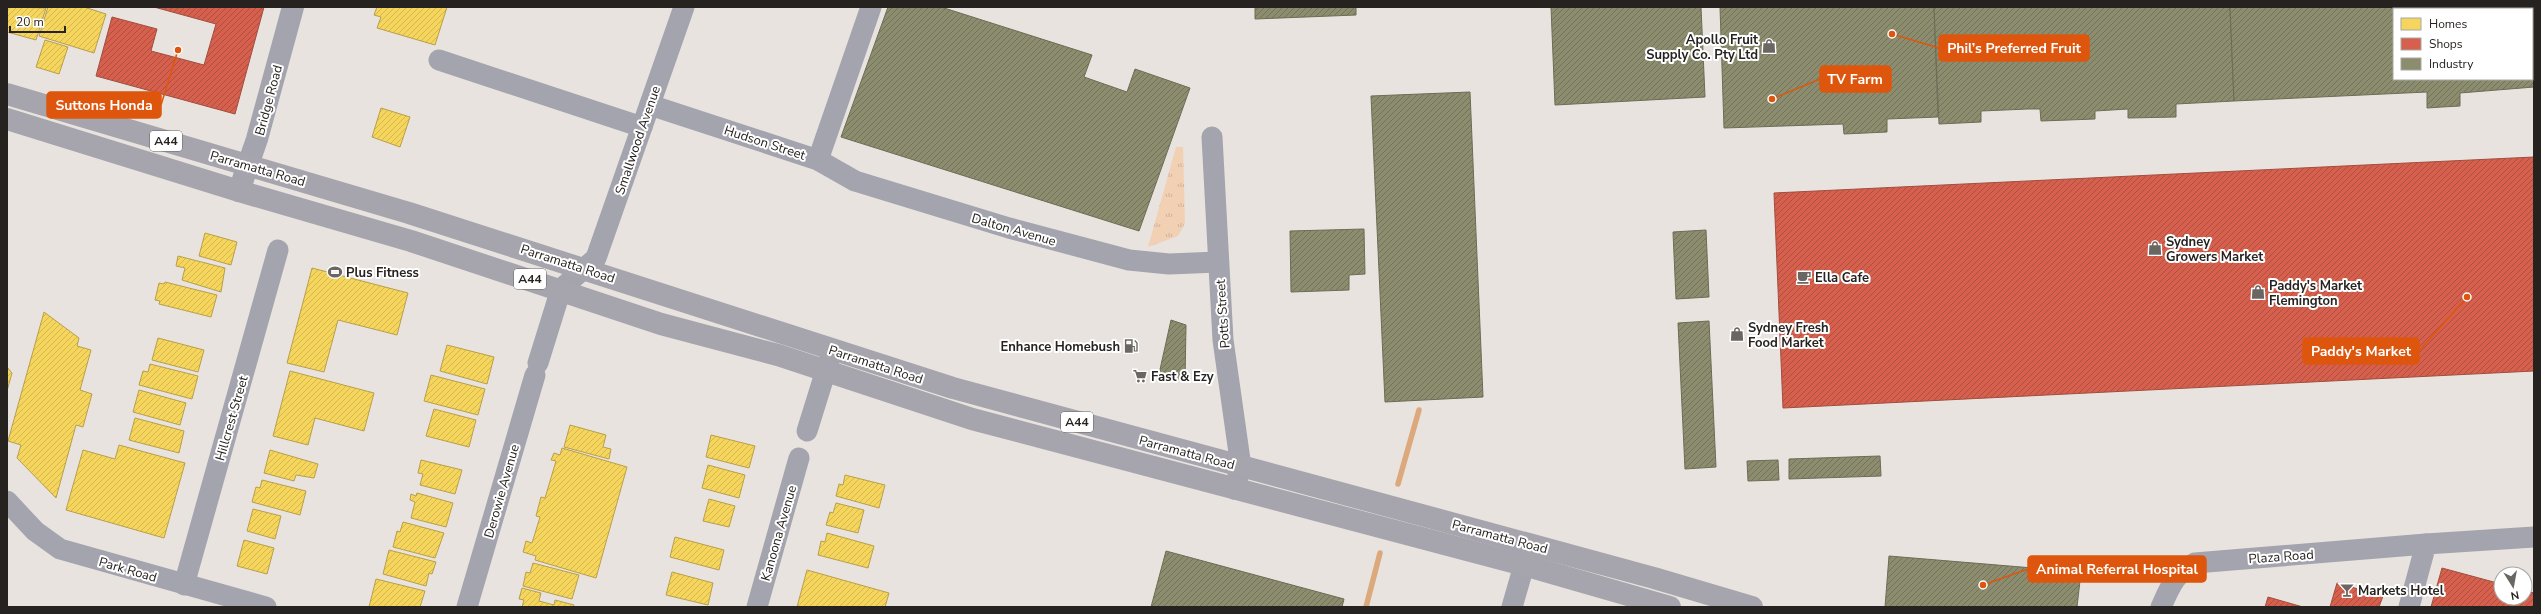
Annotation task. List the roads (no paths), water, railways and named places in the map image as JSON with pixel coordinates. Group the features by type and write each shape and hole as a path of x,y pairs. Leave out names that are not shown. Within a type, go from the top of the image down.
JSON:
{"highway":[{"name":"Parramatta Road","path":"7,94 249,165 584,268 832,350 1005,403 1530,544 1752,607"},
{"name":"Parramatta Road","path":"7,119 240,191 411,241 561,289 661,324 778,355 825,372 972,419 1524,565 1670,607"}],"street":[{"name":"Bridge Road","path":"240,191 249,165 293,7"},
{"name":"Smallwood Avenue","path":"561,289 596,258 684,7"},
{"name":"Hudson Street","path":"650,105 818,160 871,7"},
{"path":"439,60 642,128"},
{"name":"Potts Street","path":"1212,137 1223,340 1240,467 1234,489"},
{"name":"Dalton Avenue","path":"818,160 855,181 1008,228 1129,260 1169,264 1218,262"},
{"name":"Hillcrest Street","path":"184,585 278,250"},
{"name":"Derowie Avenue","path":"467,607 561,289"},
{"path":"808,432 832,350"},
{"name":"Kanoona Avenue","path":"757,607 799,458"},
{"name":"Park Road","path":"7,501 35,531 60,549 266,607"},
{"name":"Plaza Road","path":"2161,607 2173,579 2183,569 2195,563 2426,544 2534,537"},
{"path":"1512,607 1530,544"},
{"path":"2409,607 2426,544"}],"waterway":[{"path":"1398,484 1419,410"},
{"path":"1366,607 1380,553"}],"place":[{"name":"Phil’s Preferred Fruit","path":"1892,34"},
{"name":"Apollo Fruit Supply Co. Pty Ltd","path":"1769,46"},
{"name":"Suttons Honda","path":"178,50"},
{"name":"TV Farm","path":"1772,99"},
{"name":"Sydney Growers Market","path":"2155,248"},
{"name":"Plus Fitness","path":"335,272"},
{"name":"Ella Cafe","path":"1804,277"},
{"name":"Paddy's Market Flemington","path":"2258,292"},
{"name":"Paddy's Market","path":"2467,297"},
{"name":"Sydney Fresh Food Market","path":"1737,334"},
{"name":"Enhance Homebush","path":"1131,346"},
{"name":"Fast & Ezy","path":"1140,376"},
{"name":"Animal Referral Hospital","path":"1983,585"},
{"name":"Markets Hotel","path":"2347,590"}]}
